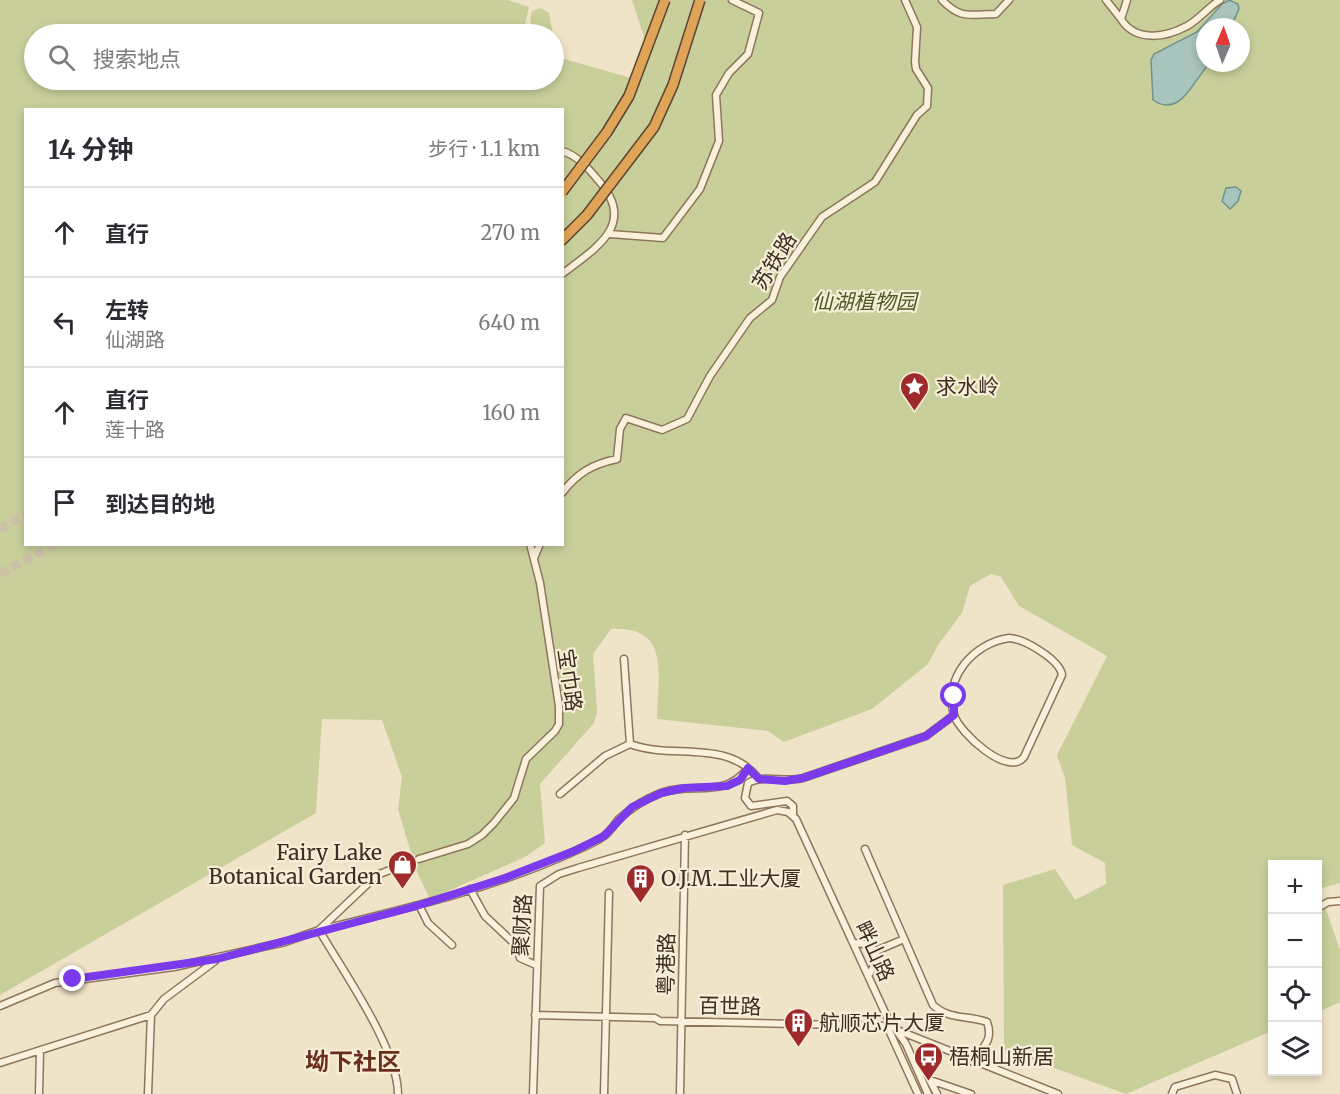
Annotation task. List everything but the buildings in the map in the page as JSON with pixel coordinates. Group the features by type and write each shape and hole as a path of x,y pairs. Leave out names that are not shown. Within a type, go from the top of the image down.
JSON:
{"highway":[{"path":"564,189 607,132 629,96 665,0"},
{"path":"564,238 586,215 654,127 673,85 700,0"}],"street":[{"path":"610,234 663,238 700,189 719,141 716,95 729,73 748,54 759,13 732,0"},
{"path":"904,0 911,10"},
{"path":"911,10 913,0"},
{"path":"942,0 953,12 962,16 996,14 1009,0"},
{"path":"1106,0 1131,32 1157,36 1187,26 1220,0"},
{"path":"1121,19 1127,0"},
{"name":"苏铁路","path":"564,490 574,477 598,463 617,459 620,429 626,418 662,430 687,419 710,376 750,318 772,300 780,277 822,218 875,182 917,115 927,105 929,97 928,88 916,69 917,27 911,10"},
{"path":"564,152 570,153 590,170 610,193 615,208 610,234 604,242 564,272"},
{"name":"宝巾路","path":"319,930 377,875 468,844 482,835 514,798 526,759 555,731 559,724 555,677 531,546"},
{"path":"534,559 539,546"},
{"path":"1003,639 1020,640 1061,668 1060,682 1024,757 1018,762 1010,764 998,760 962,729 954,715 954,696 958,676 968,658 984,646 1003,639"},
{"path":"624,659 630,744"},
{"path":"794,817 793,806 787,801 759,806 748,803 746,788 748,783 759,779 785,781 803,778 926,736 954,715"},
{"path":"560,794 605,756 630,744 640,748 707,752 735,758 759,779"},
{"path":"0,1006 55,983 217,959 266,948 319,930 470,889 574,851 604,836 632,807 661,793 684,788 727,786 740,780 748,768"},
{"name":"聚财路","path":"533,1094 538,891 542,883 578,868 777,810 794,817"},
{"name":"畔山路","path":"794,817 868,976 906,1044 928,1094"},
{"name":"粤港路","path":"680,1094 685,836"},
{"path":"864,849 933,1005 942,1013 958,1018 974,1017 987,1022 990,1031 989,1042 973,1062"},
{"path":"470,889 485,916 518,947 520,958 536,965"},
{"path":"604,1094 609,893"},
{"path":"1322,905 1340,901"},
{"path":"419,904 428,923 452,945"},
{"path":"319,930 385,1045 397,1075 398,1094"},
{"path":"876,951 904,939"},
{"path":"853,943 866,944 876,951"},
{"path":"868,976 876,963 876,951"},
{"path":"0,1063 151,1015 164,999 217,959"},
{"path":"148,1094 151,1015"},
{"name":"百世路","path":"535,1015 887,1026 918,1094"},
{"path":"896,1029 973,1062 1058,1094"},
{"path":"39,1094 40,1051"},
{"path":"933,1057 922,1065 936,1094"},
{"path":"1172,1094 1175,1087 1215,1075 1232,1079 1236,1094"},
{"path":"930,1080 971,1094"}],"green space":[{"name":"仙湖植物园","path":"0,0 508,0 529,7 525,24 24,24 24,90 564,90 564,59 638,80 644,37 632,0 1340,0 1340,883 1322,888 1322,860 1268,860 1268,1033 1126,1094 1004,1050 1003,885 1055,869 1075,900 1106,884 1105,863 1072,845 1065,778 1057,755 1107,656 1019,606 1001,577 991,574 970,586 962,613 938,645 928,664 872,709 784,742 768,731 657,719 659,670 657,656 652,645 644,636 630,630 611,629 593,654 597,712 594,723 540,784 545,843 525,857 430,899 416,870 398,809 402,777 382,720 322,719 316,813 0,995"},
{"path":"541,8 549,13 551,24 531,24 532,11"},
{"name":"仙湖植物园","path":"1322,898 1340,950 1340,1002 1322,1010"}],"water":[{"path":"1229,0 1238,4 1239,9 1235,18 1210,18 1222,4"},
{"path":"1196,33 1196,72 1203,72 1186,95 1171,105 1163,105 1153,100 1151,60 1154,54"},
{"path":"1236,187 1241,191 1238,201 1230,209 1222,201 1226,188"}],"tunnel":[{"path":"0,529 24,515"},
{"path":"0,574 52,546"}],"place":[{"name":"求水岭","path":"915,412"},
{"name":"Fairy Lake Botanical Garden","path":"403,890"},
{"name":"O.J.M.工业大厦","path":"640,904"},
{"name":"航顺芯片大厦","path":"798,1048"},
{"name":"梧桐山新居","path":"928,1082"}],"district":[{"name":"坳下社区","path":"353,1061"}],"route":[{"path":"73,979 174,967 266,948 319,930 413,907 505,878 574,851 604,836 632,807 661,793 684,788 727,786 740,780 748,768 759,779 794,780 926,736 954,715 954,696"}]}
